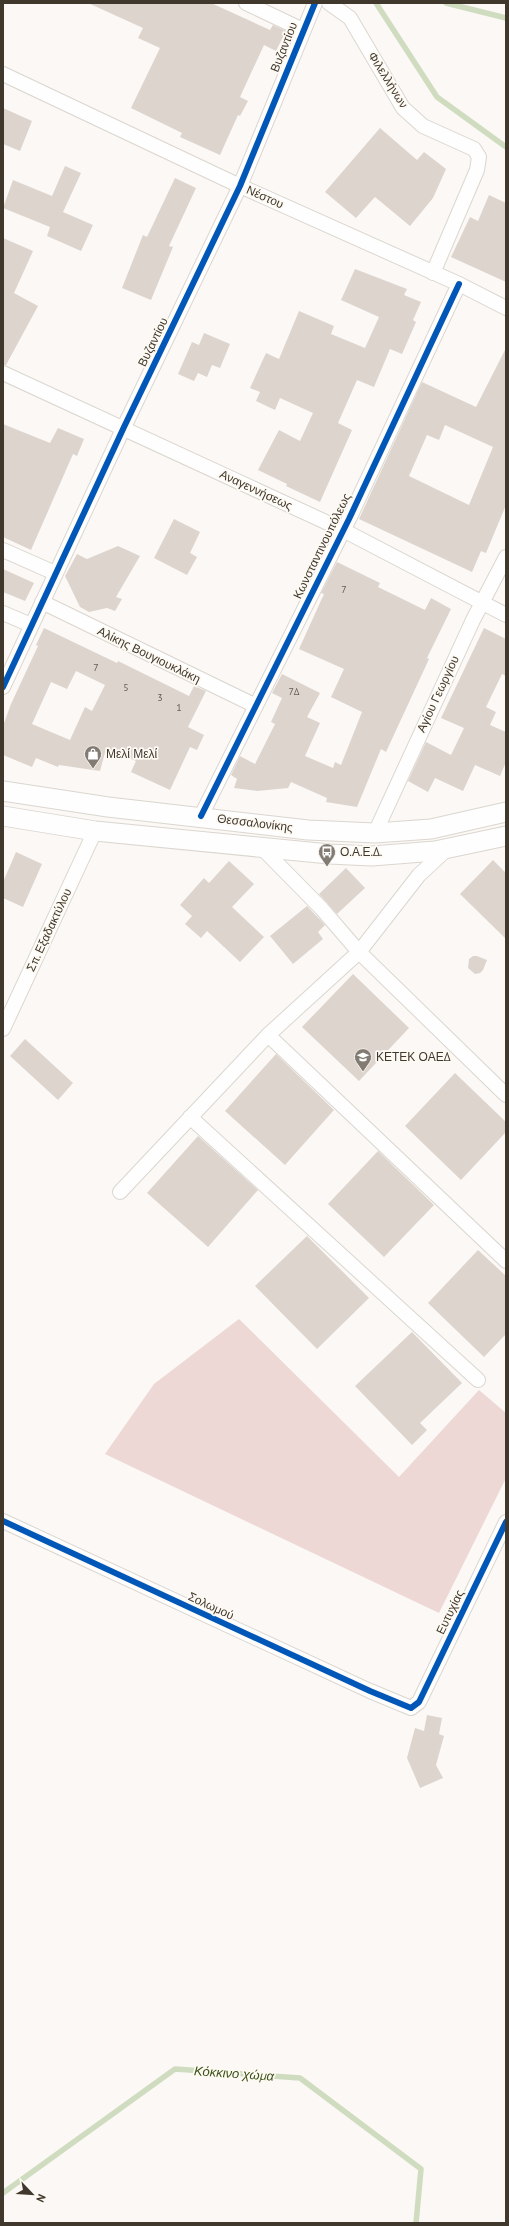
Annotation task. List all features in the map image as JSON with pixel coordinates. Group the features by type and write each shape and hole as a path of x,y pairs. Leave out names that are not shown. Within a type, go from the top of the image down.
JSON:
{"main road":[{"name":"Θεσσαλονίκης","path":"3,791 108,807 201,816 308,830 375,833 432,830 506,812"},
{"name":"Θεσσαλονίκης","path":"3,816 95,831 262,848 372,856 403,855 447,849 506,836"}],"street":[{"path":"246,3 303,30"},
{"name":"Βυζαντίου","path":"3,687 124,427 240,186 315,3"},
{"name":"Φιλελλήνων","path":"329,3 350,18 403,108 423,126 474,149 479,157 477,170 433,273"},
{"name":"Νέστου","path":"3,74 240,186 459,284 506,308"},
{"name":"Κωνσταντινουπόλεως","path":"201,816 343,530 459,284"},
{"name":"Αναγεννήσεως","path":"3,373 124,427 343,530 506,614"},
{"path":"3,550 55,573"},
{"name":"Αγίου Γεωργίου","path":"375,833 396,784 482,602 506,557"},
{"name":"Αλίκης Βουγιουκλάκη","path":"42,602 256,706"},
{"path":"3,613 31,625"},
{"name":"Σπ. Εξαδακτύλου","path":"3,1029 95,831"},
{"path":"262,848 322,909 359,952 506,1095"},
{"path":"120,1192 268,1035 359,952 420,874 447,849"},
{"path":"268,1035 506,1261"},
{"path":"190,1117 478,1380"},
{"name":"Σολωμού","path":"3,1521 383,1698 411,1708"},
{"name":"Ευτυχίας","path":"411,1708 419,1702 506,1522"}],"shaded area":[{"path":"239,1319 399,1477 479,1390 506,1413 506,1478 439,1613 105,1454 154,1384"}],"building":[{"path":"88,3 211,3 270,30 273,25 286,31 276,51 264,45 240,97 248,101 240,116 238,115 220,155 180,137 182,133 131,108 160,48 138,38 143,28"},
{"path":"3,108 32,121 20,151 3,144"},
{"path":"380,128 417,160 424,152 446,169 433,198 410,226 375,197 356,218 325,192"},
{"path":"65,166 81,173 63,212 93,225 81,251 47,236 50,227 3,208 13,180 52,196"},
{"path":"175,178 196,188 169,246 173,247 151,300 122,288 143,235 147,237"},
{"path":"489,195 506,203 506,282 451,257 470,217 478,221"},
{"path":"3,238 33,251 14,293 38,306 6,365 3,365"},
{"path":"355,269 407,289 404,295 421,302 413,320 416,322 402,354 390,349 374,387 357,380 338,423 352,430 320,502 286,486 287,484 258,470 279,430 300,441 313,413 280,398 275,410 256,401 260,392 250,388 266,353 279,359 299,311 334,326 331,334 365,348 379,317 341,300"},
{"path":"204,333 230,344 220,368 212,365 207,377 198,373 194,381 178,374 192,342 199,345"},
{"path":"506,348 506,505 486,553 481,551 472,572 359,519 422,382 476,407","holes":["445,425 493,447 469,505 409,476 427,435 439,440"]},
{"path":"3,424 50,443 58,428 84,439 77,456 73,454 31,550 3,537"},
{"path":"174,519 200,532 190,553 197,557 187,575 154,558"},
{"path":"118,546 140,556 116,597 122,599 115,611 107,608 89,612 80,607 65,576 77,554 87,559"},
{"path":"337,562 380,583 378,587 425,610 431,598 451,609 427,658 429,659 386,752 381,749 357,807 326,802 327,798 291,782 288,788 257,791 234,788 237,779 231,775 240,756 255,764 275,724 271,722 282,698 272,693 282,674 320,693 307,717 320,723 305,756 333,768 335,762 341,765 362,712 331,697 344,669 299,649 324,594 321,593"},
{"path":"3,569 34,583 25,601 3,592"},
{"path":"44,628 117,663 118,661 189,696 194,686 206,691 188,727 204,735 197,750 190,747 170,790 131,772 136,761 106,749 100,771 59,765 58,767 36,758 32,767 3,755 3,726 11,704 38,646 36,645","holes":["76,671 105,685 92,711 85,707 70,740 32,724 51,682 67,689"]},
{"path":"484,628 506,639 506,676 502,674 486,707 496,712 490,725 506,732 506,762 500,776 475,765 463,791 435,778 428,792 408,781 426,742 451,755 464,728 441,718"},
{"path":"16,852 42,864 23,907 3,898 3,882"},
{"path":"493,860 506,873 506,939 460,894"},
{"path":"229,861 254,884 232,907 264,937 240,962 207,931 201,938 185,924 192,916 180,905 204,878 209,883"},
{"path":"346,868 365,888 337,914 319,894"},
{"path":"307,906 325,925 318,932 323,939 293,964 270,936"},
{"path":"473,956 487,960 483,970 480,973 475,974 468,968 469,959"},
{"path":"353,974 409,1028 359,1081 302,1027"},
{"path":"25,1039 73,1083 58,1100 10,1056"},
{"path":"276,1054 334,1110 285,1165 225,1111"},
{"path":"455,1073 506,1122 506,1132 461,1180 405,1126"},
{"path":"198,1136 258,1190 208,1247 147,1193"},
{"path":"378,1151 434,1205 384,1257 328,1204"},
{"path":"307,1236 369,1298 317,1349 255,1286"},
{"path":"478,1250 506,1276 506,1334 484,1357 428,1303"},
{"path":"412,1332 462,1383 420,1423 427,1430 412,1445 355,1386"},
{"path":"427,1715 442,1718 439,1734 444,1736 436,1765 443,1778 420,1788 407,1758 415,1728 424,1731"}],"waterway":[{"path":"376,3 437,97 506,147"},
{"path":"446,3 506,18"},
{"name":"Κόκκινο χώμα","path":"3,2193 175,2069 300,2078 421,2169 416,2223"}],"cycle path":[{"path":"3,687 124,427 240,186 315,3"},
{"path":"201,816 349,519 459,284"},
{"path":"3,1521 370,1691 411,1708 419,1702 506,1522"}],"place":[{"name":"Μελί Μελί","path":"93,769"},
{"name":"Ο.Α.Ε.Δ.","path":"327,867"},
{"name":"ΚΕΤΕΚ ΟΑΕΔ","path":"363,1072"}]}
